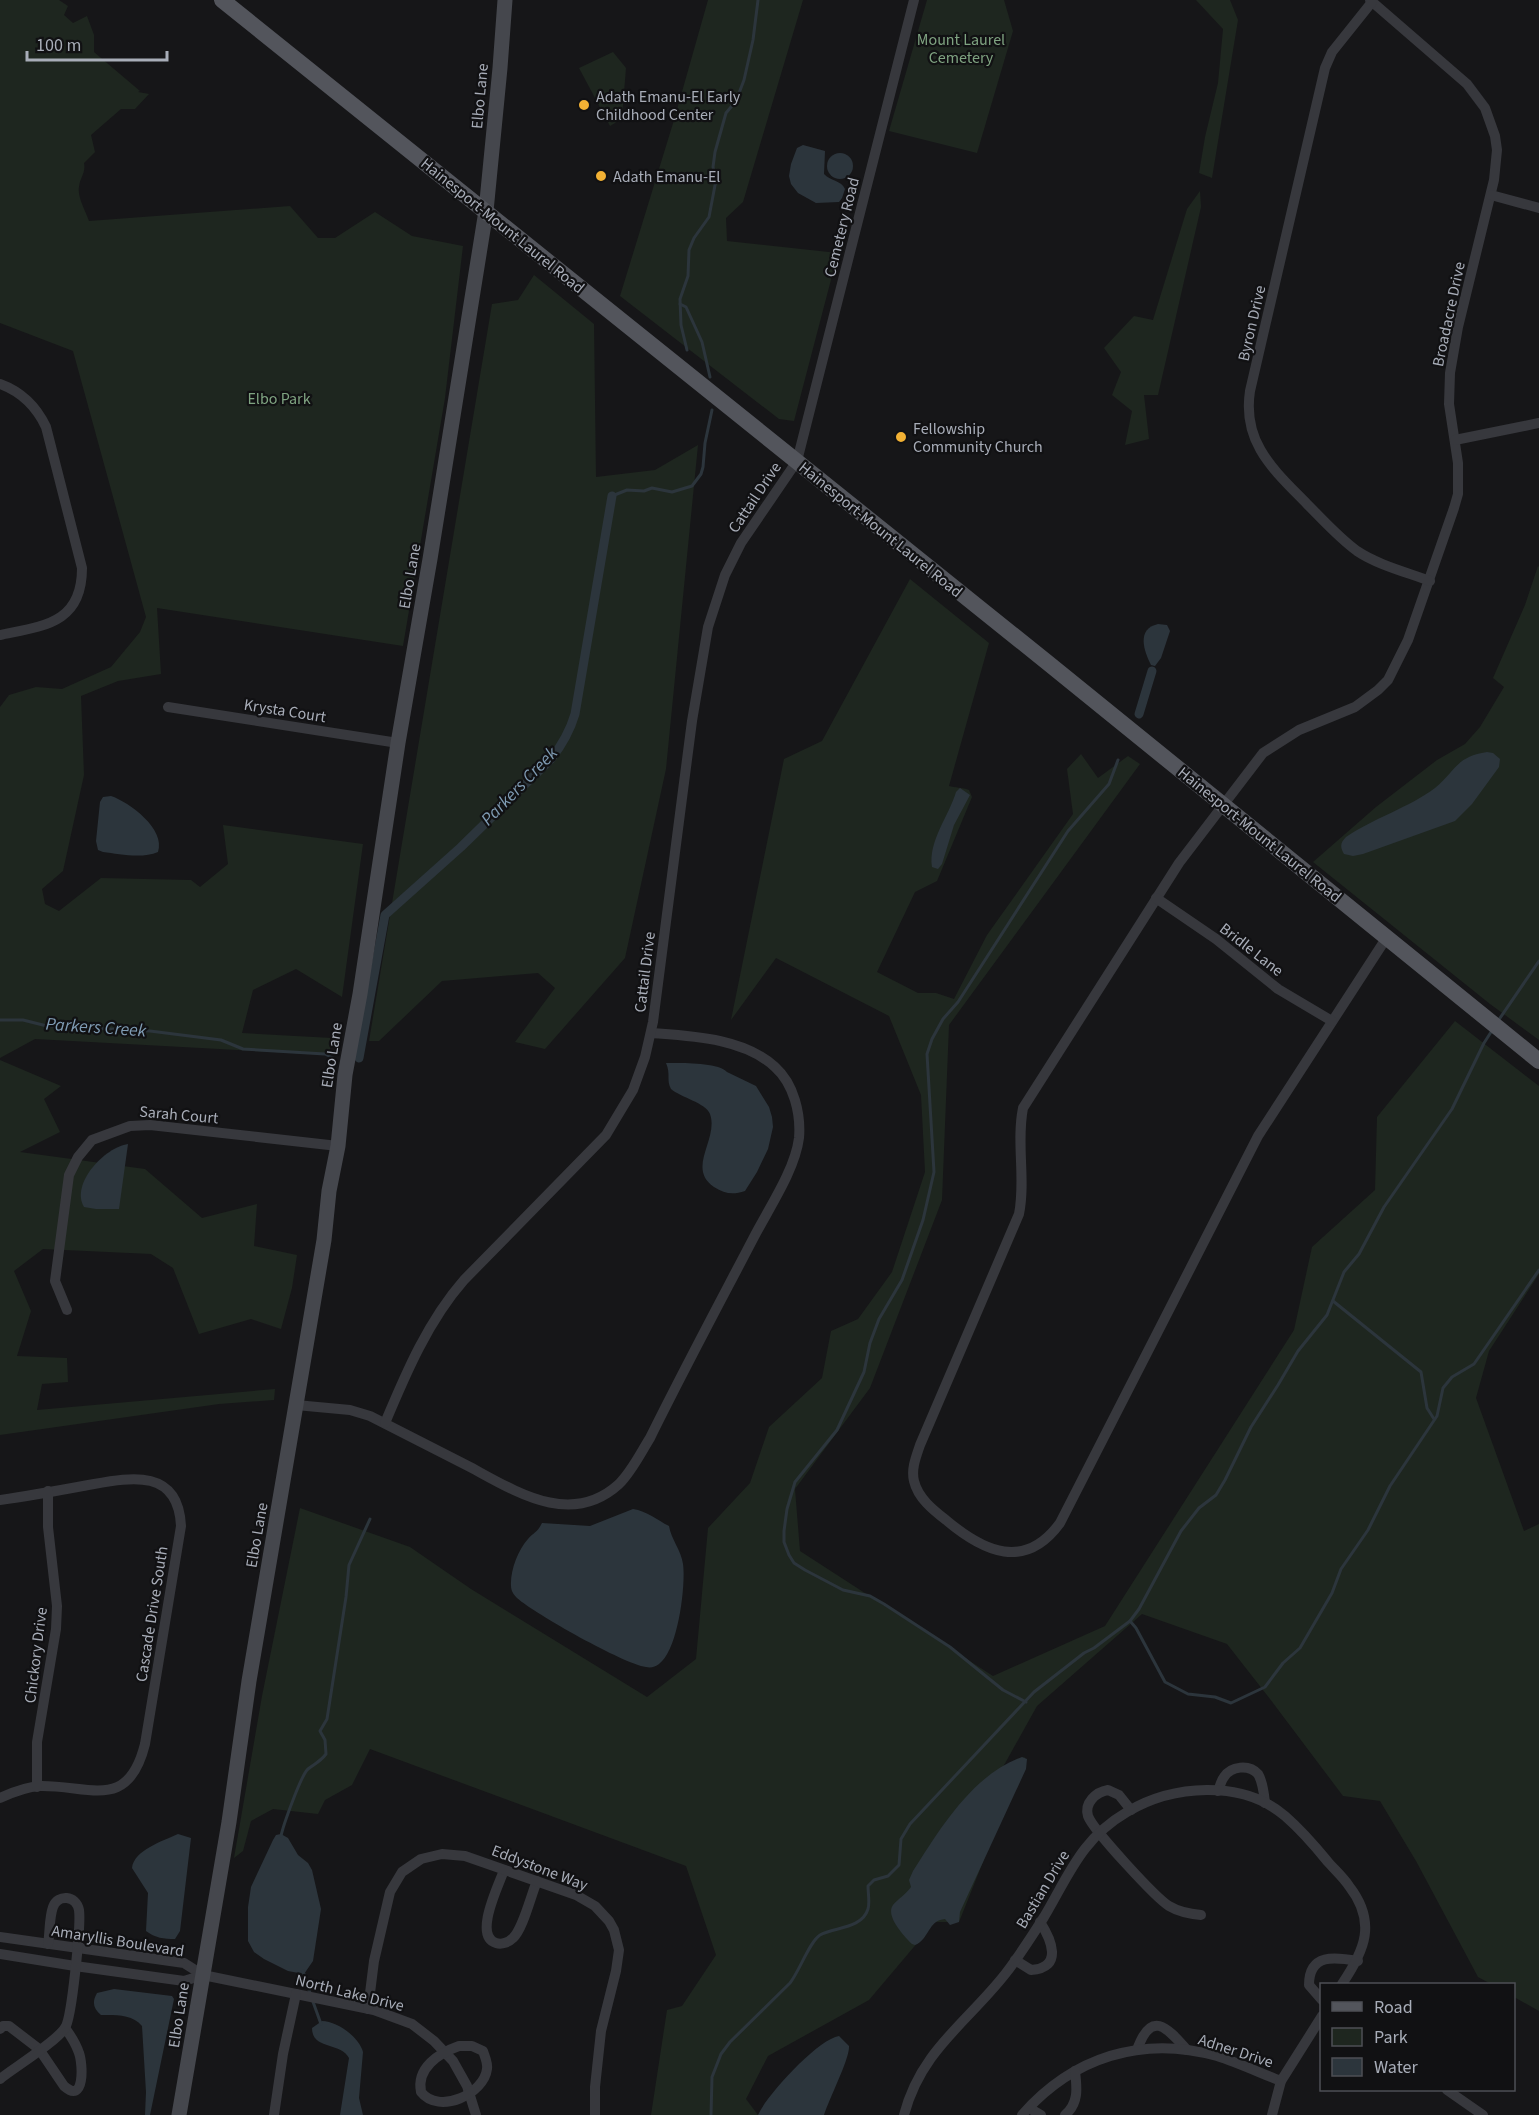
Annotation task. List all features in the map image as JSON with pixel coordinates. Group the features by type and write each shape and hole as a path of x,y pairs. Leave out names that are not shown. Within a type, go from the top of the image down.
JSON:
{"main road":[{"name":"Hainesport-Mount Laurel Road","path":"222,0 1387,936 1539,1061"}],"street":[{"name":"Elbo Lane","path":"179,2115 229,1822 249,1681 338,1146 345,1075 360,994 398,742 434,539 486,212 501,68 505,0"},
{"name":"Cemetery Road","path":"797,461 914,0"},
{"name":"Broadacre Drive","path":"1371,1 1456,74 1485,108 1495,136 1497,150 1491,195 1458,327 1450,373 1449,404 1458,464 1458,494 1430,581 1402,654 1388,680 1355,707 1299,730 1263,753 1179,863 1023,1108 1020,1120 1023,1179 1019,1214 915,1458 914,1480 917,1490 930,1508 961,1532 996,1551 1021,1552 1043,1542 1060,1523 1257,1136 1387,936"},
{"name":"Byron Drive","path":"1371,1 1332,52 1325,68 1250,391 1249,416 1256,441 1269,465 1340,537 1370,558 1430,581"},
{"path":"1491,195 1539,208"},
{"path":"0,384 14,390 29,401 36,408 46,426 82,568 81,588 72,606 64,614 48,625 0,635"},
{"path":"1455,440 1539,423"},
{"name":"Cattail Drive","path":"385,1423 427,1332 443,1305 464,1280 594,1148 616,1121 636,1082 651,1033 693,712 710,618 725,575 741,543 797,461"},
{"name":"Krysta Court","path":"168,707 398,742"},
{"name":"Bridle Lane","path":"1156,898 1216,939 1278,989 1332,1021"},
{"path":"296,1405 350,1410 370,1416 518,1492 544,1502 572,1504 596,1498 618,1484 635,1463 784,1179 796,1152 799,1138 797,1112 790,1087 784,1076 765,1059 732,1045 679,1035 651,1033"},
{"name":"Sarah Court","path":"67,1310 55,1281 69,1175 78,1157 92,1140 130,1126 150,1125 338,1146"},
{"name":"Cascade Drive South","path":"0,1500 125,1478 147,1480 166,1490 173,1498 178,1507 181,1526 147,1733 139,1766 125,1783 105,1791 37,1787 20,1790 0,1798"},
{"name":"Chickory Drive","path":"37,1787 37,1742 56,1629 57,1606 48,1527 48,1491"},
{"path":"1218,1791 1228,1772 1239,1767 1246,1768 1258,1775 1263,1787 1265,1803"},
{"path":"1131,1810 1119,1795 1102,1791 1096,1794 1087,1811 1091,1823 1099,1833 1163,1902 1178,1910 1201,1914"},
{"name":"Bastian Drive","path":"904,2115 916,2081 930,2057 987,1996 1015,1960 1040,1922 1070,1868 1099,1833 1131,1810 1150,1801 1175,1794 1218,1791 1238,1793 1265,1803 1284,1815 1322,1854 1356,1896 1362,1907 1366,1930 1365,1942 1358,1961 1343,1983"},
{"name":"Eddystone Way","path":"368,2009 374,1961 390,1892 402,1872 420,1859 442,1854 465,1856 576,1895 595,1906 609,1921 617,1940 618,1960 603,2018 597,2059 595,2115"},
{"path":"504,1870 486,1921 489,1939 496,1943 504,1944 518,1932 537,1881"},
{"path":"0,2079 65,2028 69,2021 78,1949 79,1910 68,1897 61,1898 52,1908 48,1944"},
{"path":"1015,1960 1026,1968 1037,1970 1051,1958 1050,1939 1040,1922"},
{"name":"Amaryllis Boulevard","path":"0,1937 184,1963 203,1975"},
{"name":"Amaryllis Boulevard","path":"0,1954 184,1981 203,1975"},
{"path":"1320,1998 1309,1985 1309,1975 1318,1962 1334,1957 1358,1961"},
{"name":"North Lake Drive","path":"203,1975 368,2009 412,2024 445,2052 461,2073 470,2092 476,2115"},
{"path":"274,2115 283,2054 296,1994"},
{"path":"1272,2115 1281,2081 1320,2019"},
{"path":"0,2029 3,2026 9,2026 39,2049 64,2086 75,2091 80,2087 81,2059 65,2028"},
{"path":"1137,2050 1143,2034 1152,2027 1159,2026 1172,2033 1186,2050"},
{"path":"466,2045 478,2048 483,2051 488,2070 481,2082 470,2092 452,2102 438,2103 425,2098 421,2092 420,2078 433,2060 445,2052 466,2045"},
{"name":"Adner Drive","path":"1025,2111 1048,2090 1075,2071 1103,2058 1137,2050 1166,2048 1186,2050 1223,2058 1281,2081"},
{"path":"1065,2115 1076,2099 1075,2071"},
{"path":"1452,2091 1483,2115"},
{"path":"1025,2111 1041,2115"}],"green space":[{"name":"Elbo Park","path":"0,0 59,0 68,6 64,15 73,23 87,16 94,35 94,52 140,91 138,92 149,94 135,109 121,109 91,135 95,152 84,163 79,191 80,200 89,221 290,206 318,238 335,238 375,212 412,236 463,246 445,398 403,646 157,608 161,674 118,681 81,696 84,775 63,871 42,889 45,904 59,911 101,878 191,880 200,887 228,864 223,825 363,844 342,997 296,969 253,990 242,1033 332,1038 329,1055 35,1039 0,1058 0,707 9,695 36,687 62,689 111,667 140,632 146,617 73,351 0,323"},
{"path":"708,0 803,0 743,202 726,218 727,241 838,253 794,421 779,419 620,296"},
{"name":"Mount Laurel Cemetery","path":"927,0 1004,0 1013,31 977,153 889,131"},
{"path":"1196,0 1230,0 1238,20 1212,178 1199,173 1218,83 1223,29"},
{"path":"613,52 626,68 622,117 610,126 579,68"},
{"path":"1200,191 1201,207 1158,395 1144,395 1149,439 1125,445 1132,411 1112,395 1121,372 1104,348 1134,316 1153,320 1187,209"},
{"path":"534,275 594,324 596,477 655,470 698,445 666,769 625,958 545,1049 515,1042 555,988 538,973 442,981 379,1041 369,1041 492,304 518,300"},
{"path":"1538,566 1539,1040 1490,1004 1313,862 1376,807 1437,760 1465,744 1480,727 1504,687 1493,678 1525,605"},
{"path":"910,579 989,643 949,786 969,790 972,797 937,881 915,892 877,972 918,993 936,993 954,999 987,935 1073,814 1067,769 1081,754 1098,778 1128,756 1140,764 949,1025 942,1200 870,1388 795,1489 800,1551 993,1676 1105,1626 1294,1330 1312,1247 1375,1190 1377,1117 1455,1021 1539,1086 1539,1274 1489,1351 1476,1398 1524,1531 1539,1524 1539,2011 1515,1998 1515,1983 1489,1983 1478,1977 1416,1861 1380,1801 1343,1796 1227,1644 1142,1614 1037,1706 1003,1767 1025,1757 959,1922 935,1922 869,2000 768,2056 746,2099 758,2115 651,2115 667,2010 682,2006 716,1955 686,1866 370,1749 352,1785 325,1800 318,1814 273,1809 251,1821 243,1851 234,1858 262,1696 300,1508 410,1547 471,1589 647,1697 696,1659 708,1528 750,1483 769,1427 822,1378 831,1331 858,1319 892,1272 925,1172 921,1095 889,1016 776,958 731,1020 784,759 822,741"},
{"path":"0,1060 61,1086 44,1099 60,1132 20,1152 145,1169 202,1218 257,1204 254,1246 297,1255 292,1288 281,1329 251,1319 199,1334 173,1268 151,1254 43,1249 14,1271 31,1311 17,1356 67,1358 68,1382 42,1384 37,1410 275,1389 274,1400 219,1404 0,1435"}],"water":[{"path":"803,145 825,151 824,174 845,189 839,202 816,203 798,193 791,184 789,176 791,164 797,148"},
{"path":"840,153 849,157 853,166 849,175 840,179 831,175 827,166 831,157"},
{"path":"1158,624 1167,625 1170,631 1161,658 1155,666 1151,665 1148,659 1144,647 1144,635 1151,627"},
{"path":"1487,752 1493,753 1500,759 1499,767 1472,804 1455,821 1363,854 1353,856 1344,854 1341,845 1346,837 1425,795 1468,757"},
{"path":"960,788 970,795 954,825 942,864 938,869 932,867 933,848 956,792"},
{"path":"111,796 136,810 151,826 157,834 158,852 130,855 98,850 96,841 100,802 103,797"},
{"path":"666,1063 716,1066 756,1086 769,1107 773,1127 768,1149 745,1191 725,1192 714,1187 706,1179 703,1162 712,1124 710,1114 698,1103 671,1089"},
{"path":"128,1144 119,1209 84,1207 81,1198 82,1188 92,1168 109,1152"},
{"path":"633,1509 669,1526 683,1564 682,1601 676,1632 666,1657 654,1667 635,1664 560,1626 517,1598 511,1588 513,1567 518,1555 542,1523 590,1526"},
{"path":"1022,1757 1027,1759 1026,1769 960,1912 959,1922 950,1925 945,1919 939,1920 920,1942 912,1944 896,1926 891,1910 911,1887 909,1880 913,1871 946,1821 973,1790 1004,1765"},
{"path":"178,1834 191,1838 180,1931 175,1939 163,1938 146,1931 148,1893 132,1868 143,1851"},
{"path":"281,1834 288,1838 298,1855 308,1863 312,1870 321,1909 313,1961 304,1974 288,1971 264,1959 254,1952 248,1941 248,1907 251,1887 273,1840 276,1835"},
{"path":"114,1989 172,1996 174,1999 150,2115 145,2115 142,2026 129,2017 101,2015 94,2005 97,1993"},
{"path":"322,2021 341,2027 361,2046 363,2052 359,2098 363,2115 340,2115 349,2058 340,2050 317,2040 313,2035 312,2028"},
{"path":"839,2036 849,2046 848,2052 824,2115 758,2115 771,2095 806,2057 830,2039"}],"waterway":[{"name":"Parkers Creek","path":"687,350 681,325 680,299 688,276 689,250 694,238 709,217 716,180 713,167 715,152 726,113 736,101 744,80 753,40 758,0"},
{"name":"Parkers Creek","path":"680,304 686,307 702,342 710,377"},
{"name":"Parkers Creek","path":"612,496 627,490 644,491 652,488 672,492 692,486 703,467 712,410"},
{"name":"Parkers Creek","path":"359,1058 385,915 461,847 551,759 568,732 575,714 612,496"},
{"path":"1139,714 1152,671"},
{"path":"1026,1702 1003,1690 950,1647 884,1604 870,1596 843,1590 794,1563 784,1542 784,1531 787,1509 795,1482 837,1430 864,1372 870,1343 879,1319 902,1280 923,1220 934,1172 927,1054 932,1039 1068,831 1109,784 1118,760"},
{"path":"1498,1021 1539,961"},
{"name":"Parkers Creek","path":"0,1020 23,1020 47,1026 150,1031 221,1040 243,1049 325,1054 333,1058"},
{"path":"711,2115 712,2077 721,2054 730,2042 790,1983 816,1938 826,1932 854,1924 865,1916 869,1906 868,1886 874,1880 888,1876 899,1865 901,1839 910,1824 1034,1692 1130,1621 1139,1609 1181,1531 1199,1508 1216,1495 1251,1427 1298,1351 1327,1315 1344,1272 1359,1254 1384,1207 1452,1109 1493,1029"},
{"path":"1130,1621 1165,1682 1188,1694 1215,1697 1231,1703 1265,1687 1283,1663 1300,1648 1332,1593 1341,1569 1368,1530 1390,1486 1437,1416 1443,1388 1452,1377 1474,1364 1539,1270"},
{"path":"1333,1301 1421,1372 1427,1408 1434,1419"},
{"path":"281,1836 305,1773 326,1754 325,1740 320,1731 327,1719 349,1565 370,1519"},
{"path":"303,1971 310,1993"},
{"path":"312,1999 321,2024"}],"place":[{"name":"Adath Emanu-El Early Childhood Center","path":"584,105"},
{"name":"Adath Emanu-El","path":"601,176"},
{"name":"Fellowship Community Church","path":"901,437"}]}
